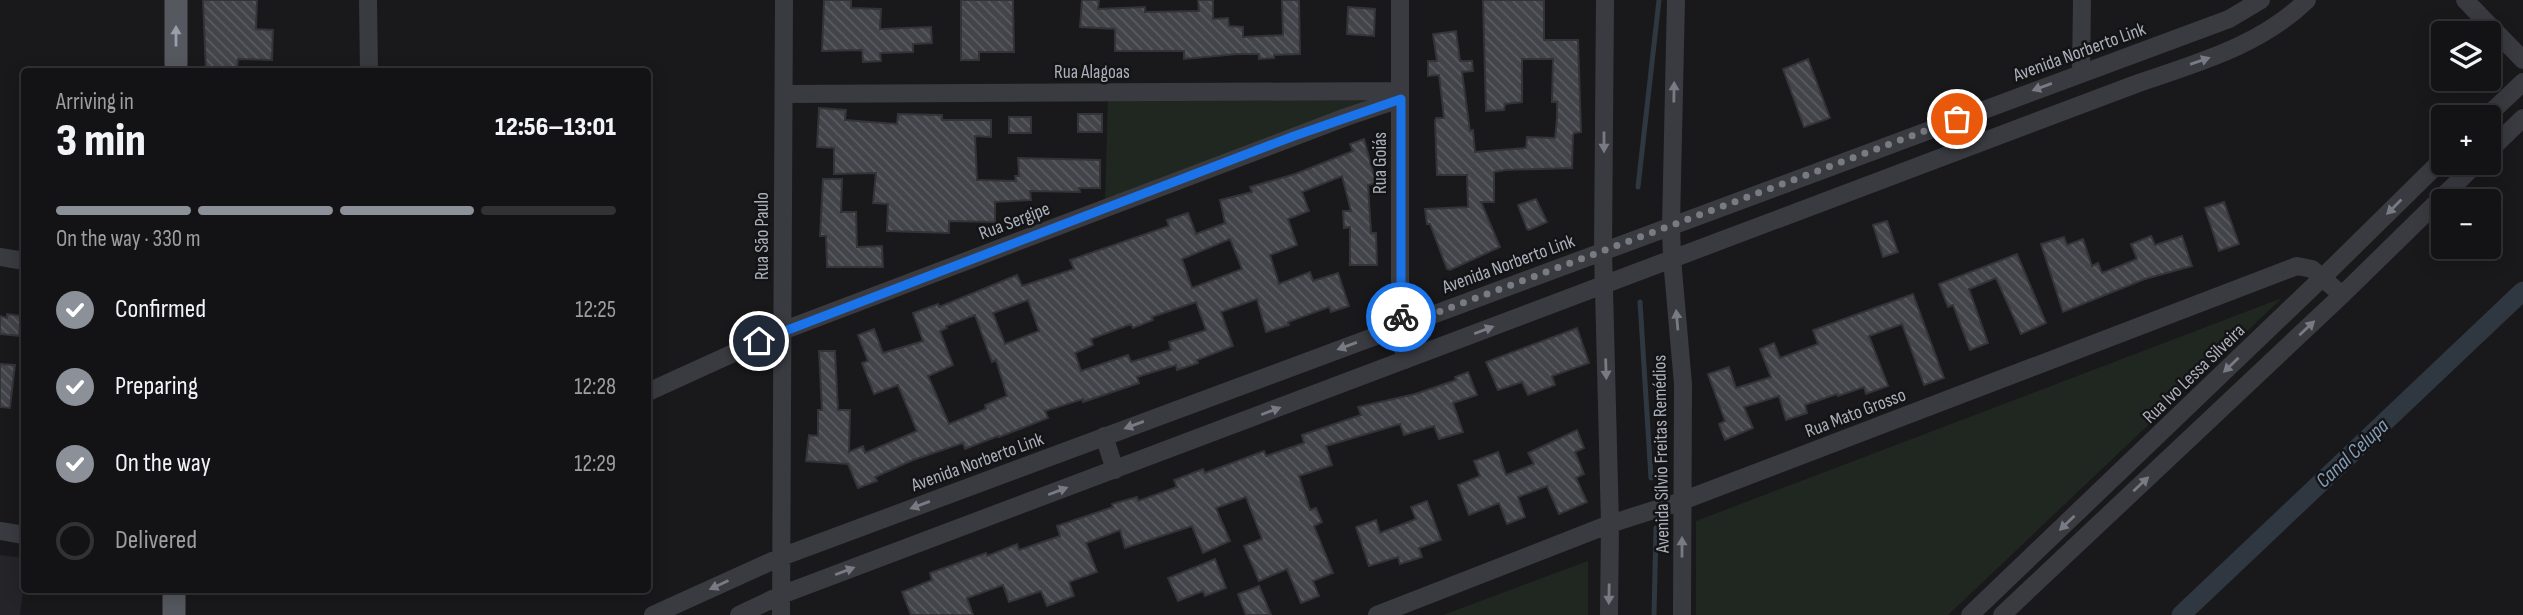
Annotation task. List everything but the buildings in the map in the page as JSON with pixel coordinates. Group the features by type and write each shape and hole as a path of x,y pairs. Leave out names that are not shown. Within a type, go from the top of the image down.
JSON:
{"main road":[{"path":"176,0 176,68"},
{"path":"174,593 174,615"}],"street":[{"path":"369,0 369,68"},
{"name":"Rua São Paulo","path":"781,615 784,0"},
{"name":"Rua Goiás","path":"1400,0 1401,326 1405,360"},
{"path":"1605,0 1603,251 1611,524 1609,615"},
{"name":"Avenida Sílvio Freitas Remédios","path":"1676,0 1671,225 1683,384 1682,615"},
{"path":"2081,73 2082,0"},
{"name":"Avenida Norberto Link","path":"653,615 680,609 781,556 2229,19 2261,0"},
{"path":"739,615 781,595 2221,54 2260,36 2307,0"},
{"path":"2465,0 2523,60"},
{"path":"2499,105 2523,82"},
{"name":"Rua Alagoas","path":"784,94 1400,95"},
{"name":"Rua Sergipe","path":"651,391 782,331 1400,95"},
{"path":"2501,139 2523,118"},
{"name":"Rua Ivo Lessa Silveira","path":"1970,615 2431,171"},
{"path":"2003,615 2342,295 2465,175"},
{"path":"2366,235 2385,254"},
{"path":"0,257 21,260"},
{"name":"Rua Mato Grosso","path":"1377,615 2297,266 2312,269 2342,295"},
{"path":"1104,436 1115,470"},
{"path":"0,531 21,534"}],"shaded area":[{"path":"1383,95 1105,204 1108,97"},
{"path":"2282,298 1948,615 1696,615 1696,521"},
{"path":"0,555 21,558 23,593 20,615 0,615"},
{"path":"1588,561 1588,615 1443,615"}],"waterway":[{"path":"1638,187 1659,0"},
{"name":"Canal Celupa","path":"2181,615 2523,291"},
{"path":"1640,302 1651,478"},
{"path":"1654,615 1656,528"}],"way so far":[{"path":"1401,317 1401,326 1957,119"}],"route":[{"path":"759,341 1294,136 1401,99 1401,317"}]}
